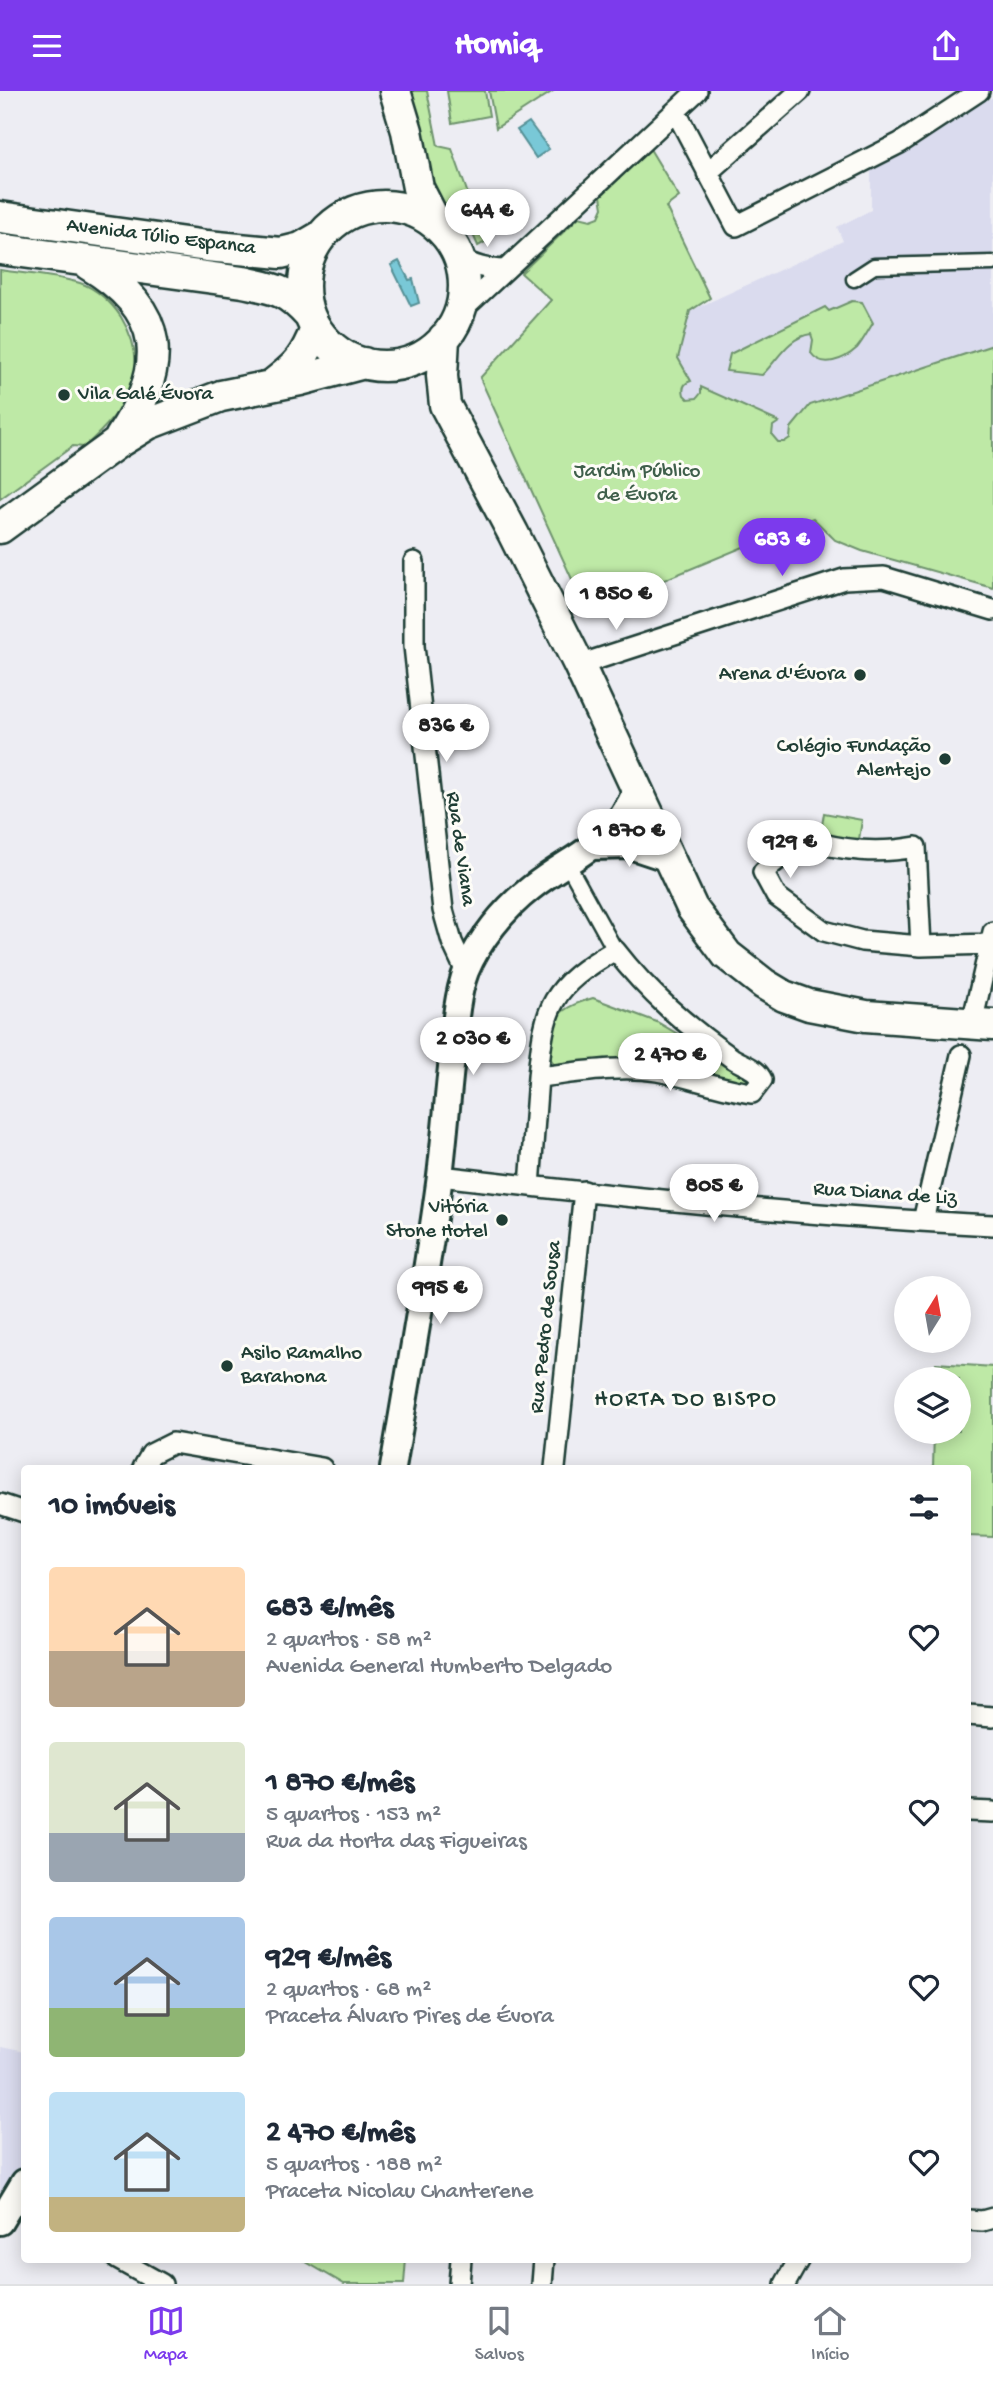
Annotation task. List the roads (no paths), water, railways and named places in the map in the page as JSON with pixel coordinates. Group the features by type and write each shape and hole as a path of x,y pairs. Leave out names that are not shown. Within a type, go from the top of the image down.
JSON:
{"main road":[{"path":"395,91 407,131 418,188 438,227 451,243 463,276 463,295 451,326 442,376 445,405 579,665 692,908 727,955 744,970 784,996 841,1013 983,1024"},
{"path":"373,206 390,186 400,166 407,131"},
{"path":"364,363 336,349 313,322 304,295 304,275 310,255 320,237 335,222 353,212 373,206 396,207 419,214 438,227"},
{"name":"Avenida Túlio Espanca","path":"0,217 207,246 281,253 301,248 320,237"},
{"name":"Avenida Túlio Espanca","path":"0,249 243,282 281,290 295,299 313,322"},
{"path":"82,260 127,290 143,313 154,352 151,377 144,399 117,443"},
{"path":"271,386 306,355 313,322"},
{"path":"0,529 117,443 148,425 221,396 300,380 364,363 395,365 413,360 430,351 451,326"},
{"path":"395,365 445,405"}],"street":[{"path":"451,326 505,270 697,91"},
{"path":"707,173 800,91"},
{"path":"676,112 736,226 900,143 979,91"},
{"path":"458,257 483,269 505,270"},
{"path":"854,279 874,267 993,263"},
{"name":"Rua de Viana","path":"414,562 414,646 443,910 452,942 466,972"},
{"path":"579,665 844,579 884,577 993,610"},
{"path":"393,1465 440,1176 454,1033 466,972 491,930 506,912 532,887 593,847 617,826 628,810 636,790"},
{"path":"593,847 632,835 650,819"},
{"path":"920,946 916,848 886,852 854,851 807,840 800,841 762,872 776,896 824,931 862,941 920,946 992,938 983,1024"},
{"path":"593,847 630,846 669,859"},
{"path":"538,1077 624,1069 678,1075 752,1093 762,1080 759,1073 705,1039 667,1009 639,981 615,950 567,863"},
{"path":"530,1186 544,1022 552,1003 566,983 615,950"},
{"path":"923,1221 961,1055"},
{"name":"Rua Diana de Liz","path":"440,1176 583,1191 993,1225"},
{"name":"Rua Pedro de Sousa","path":"555,1465 583,1191"},
{"path":"146,1465 151,1454 173,1443 299,1465"},
{"path":"0,1504 21,1511"},
{"path":"971,1715 993,1717"},
{"path":"971,1811 993,1812"},
{"path":"971,2220 993,2218"},
{"path":"124,2263 162,2284"},
{"path":"459,2284 461,2263"},
{"path":"542,2284 544,2263"},
{"path":"785,2284 797,2263"}],"water":[{"path":"529,122 549,149 536,158 517,130"},
{"path":"399,261 409,280 413,279 419,303 411,306 391,265"}],"place":[{"name":"Vila Galé Évora","path":"64,395"},
{"name":"Arena d'Évora","path":"860,675"},
{"name":"Colégio Fundação Alentejo","path":"945,759"},
{"name":"Vitória Stone Hotel","path":"502,1220"},
{"name":"Asilo Ramalho Barahona","path":"227,1366"}],"district":[{"name":"HORTA DO BISPO","path":"686,1400"}],"park label":[{"name":"Jardim Público de Évora","path":"637,484"}]}
